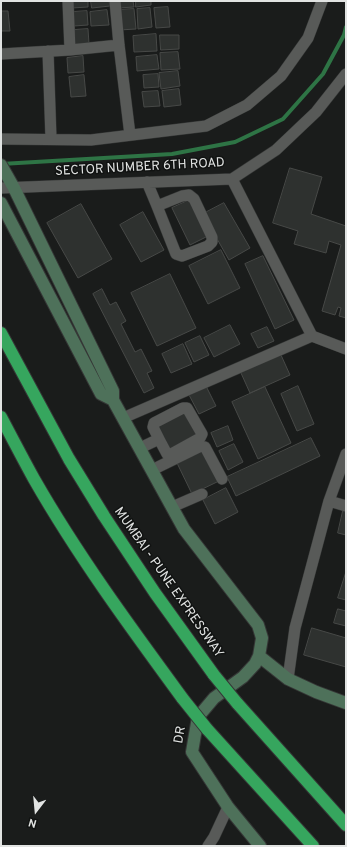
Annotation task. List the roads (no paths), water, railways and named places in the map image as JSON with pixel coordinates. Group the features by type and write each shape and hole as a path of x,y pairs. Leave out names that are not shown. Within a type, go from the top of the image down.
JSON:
{"highway":[{"name":"MUMBAI - PUNE EXPRESSWAY","path":"1,333 69,460 155,594 214,675 237,703 346,824"},
{"path":"1,417 34,480 122,616 207,729 313,846"}],"main road":[{"path":"1,164 113,391 113,400 184,529 258,625 262,638 259,656 288,679 316,692 346,703"},
{"path":"1,203 101,394 113,400"},
{"name":"DR","path":"259,656 255,664 243,677 214,698 198,717 192,752 228,807 260,846"}],"street":[{"path":"68,1 70,50"},
{"path":"115,1 130,135"},
{"path":"1,139 91,140 206,126 247,105 281,76 308,38 322,1"},
{"path":"1,54 70,50 119,45"},
{"path":"48,51 51,139"},
{"name":"SECTOR NUMBER 6TH ROAD","path":"1,188 232,179 276,150 316,112 346,74"},
{"path":"232,179 312,336 346,349"},
{"path":"147,182 176,254 182,256 208,246 212,242 212,237 194,199 189,195 182,196 157,206"},
{"path":"123,418 312,336"},
{"path":"183,408 187,408 202,434 200,438 171,454 167,454 159,439 154,423 183,408"},
{"path":"140,448 159,439"},
{"path":"152,470 201,446 205,447 222,479"},
{"path":"288,679 295,628 329,501 346,454"},
{"path":"172,507 202,494"},
{"path":"329,501 346,506"},
{"path":"208,846 214,837 228,807"}],"waterway":[{"path":"1,164 172,154 235,142 283,119 323,74 344,35 346,27"}]}
